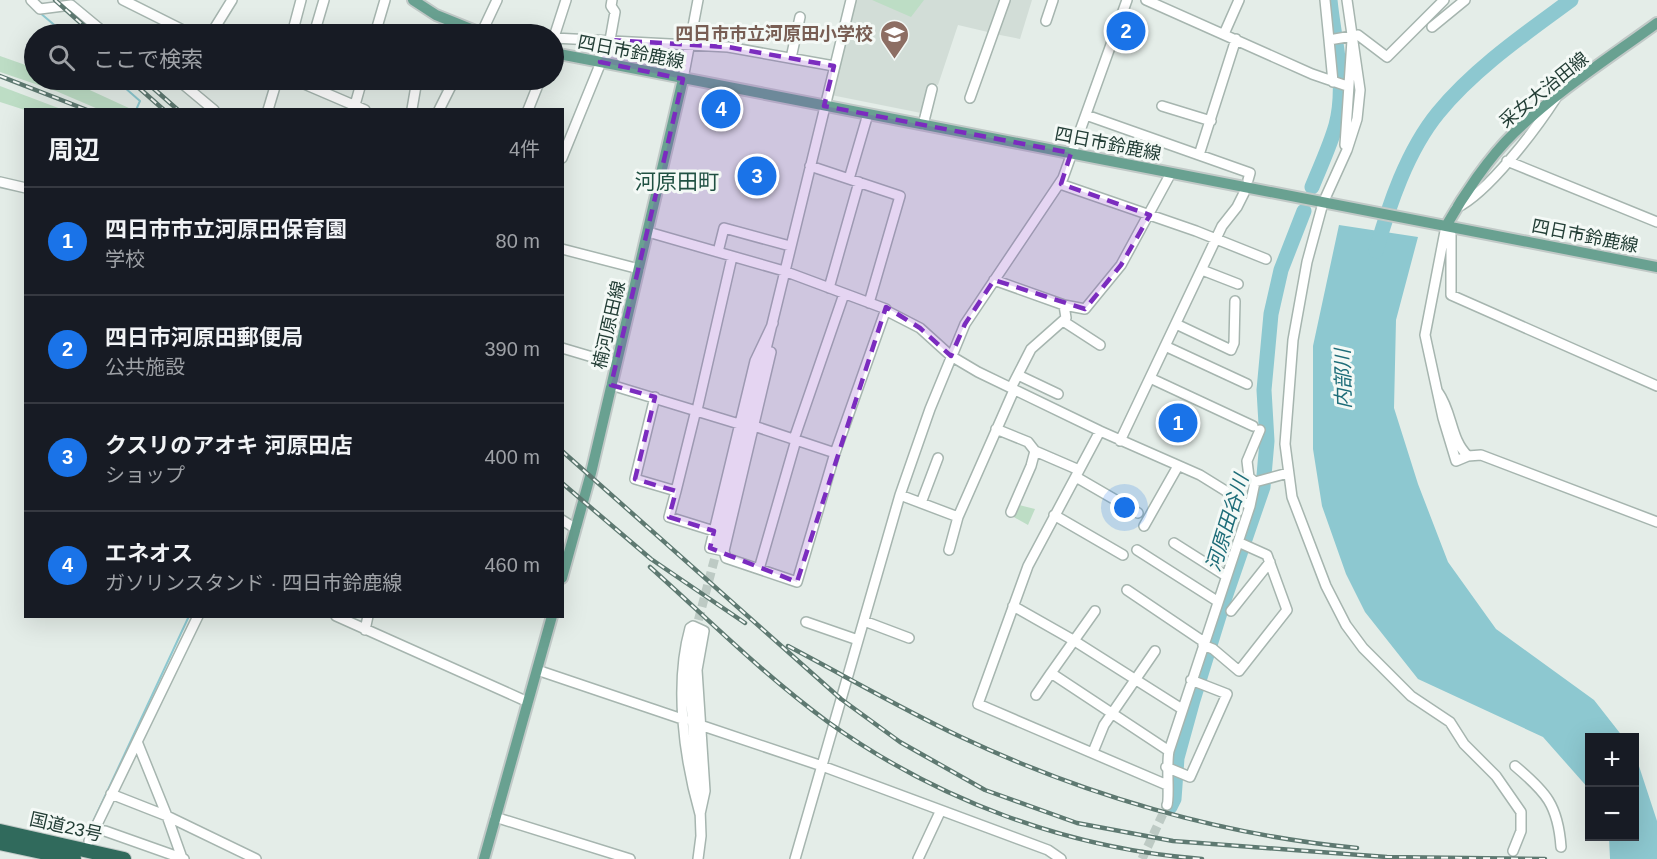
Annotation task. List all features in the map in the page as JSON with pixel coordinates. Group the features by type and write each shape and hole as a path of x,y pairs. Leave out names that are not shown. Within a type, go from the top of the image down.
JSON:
{"highway":[{"name":"国道23号","path":"0,831 124,859"},
{"name":"国道23号","path":"0,843 74,859"}],"main road":[{"path":"413,0 436,15 457,24"},
{"name":"采女大治田線","path":"1446,226 1456,208 1512,135 1558,96 1657,23"},
{"name":"四日市鈴鹿線","path":"564,55 1657,267"},
{"name":"楠河原田線","path":"564,571 611,385 683,79"},
{"path":"484,859 551,618"}],"street":[{"path":"31,0 40,9 71,5 94,24"},
{"path":"123,0 171,24"},
{"path":"217,24 232,0"},
{"path":"295,24 301,0"},
{"path":"317,24 324,0"},
{"path":"378,24 385,0"},
{"path":"486,24 497,0"},
{"path":"558,24 566,0"},
{"path":"564,153 610,40 615,12 611,6 612,0"},
{"path":"683,79 698,0"},
{"path":"850,0 784,271 721,547 726,558 797,582 835,453 885,310"},
{"path":"970,98 1005,0"},
{"path":"1046,21 1053,0"},
{"path":"795,859 900,495 951,356 965,324 1060,184 1127,0"},
{"path":"1146,0 1340,84"},
{"path":"1224,34 1239,0"},
{"path":"1325,0 1334,40 1340,84 1344,145 1347,150"},
{"path":"1347,0 1360,90 1357,119 1307,262 1293,340 1285,444 1287,473 1292,497 1307,537 1346,625 1363,648 1411,696 1450,722 1464,744 1496,776 1521,812 1521,831 1513,851"},
{"path":"1334,40 1358,35 1387,57 1444,0"},
{"path":"1432,27 1465,0"},
{"path":"791,58 800,18"},
{"path":"1340,84 1352,37"},
{"path":"564,38 690,44 834,66"},
{"path":"1199,155 1236,39"},
{"path":"923,125 932,89"},
{"path":"192,90 212,108"},
{"path":"269,108 274,90"},
{"path":"321,90 360,108"},
{"path":"355,105 359,90"},
{"path":"409,108 414,90"},
{"path":"440,108 448,90"},
{"path":"529,108 536,90"},
{"path":"1456,208 1467,203 1507,161 1558,96"},
{"path":"1162,106 1211,121"},
{"path":"829,288 868,114"},
{"path":"1086,115 1250,173 1248,180"},
{"path":"1507,161 1657,222"},
{"path":"810,166 900,196 869,303"},
{"path":"994,280 1065,305 1085,309 1121,265 1150,215 1171,172"},
{"path":"0,182 24,188"},
{"path":"1060,184 1217,238 1266,259"},
{"path":"1120,441 1217,238 1244,194"},
{"path":"1446,226 1451,235 1451,295 1657,386"},
{"path":"1446,226 1425,334 1438,392 1448,411 1455,439 1468,456 1481,455 1657,522"},
{"path":"718,252 724,228 790,246"},
{"path":"648,231 784,271 885,310 920,328 951,356 1012,389 1120,441 1200,475 1250,506"},
{"path":"564,250 639,269"},
{"path":"714,531 669,517 732,257"},
{"path":"1202,270 1238,284"},
{"path":"759,569 795,440 844,294"},
{"path":"1176,324 1231,350 1234,343 1236,301"},
{"path":"949,550 958,517 1018,375 1031,349 1066,318 1065,305"},
{"path":"1063,321 1100,345"},
{"path":"721,547 710,548 755,361 773,323"},
{"path":"721,547 770,363 773,323"},
{"path":"1165,346 1247,384"},
{"path":"564,349 616,364"},
{"path":"1018,375 1058,394"},
{"path":"1150,378 1256,428 1248,461 1249,477 1262,480 1287,473"},
{"path":"611,385 739,424"},
{"path":"655,397 635,479 676,491"},
{"path":"754,426 835,453"},
{"path":"996,429 1028,442 1035,451 1077,474 1138,513"},
{"path":"1100,431 1028,566 978,704 1167,785"},
{"path":"1011,512 1035,451"},
{"path":"921,502 939,458"},
{"path":"1144,526 1178,466"},
{"path":"1167,806 1170,799 1167,785 1172,769 1169,751 1182,709 1196,681 1217,601 1250,506 1262,480"},
{"path":"900,495 958,517"},
{"path":"1054,515 1123,555"},
{"path":"564,521 576,529"},
{"path":"1174,543 1226,576"},
{"path":"1128,590 1239,671 1287,610 1268,555 1239,543"},
{"path":"1137,550 1217,601"},
{"path":"1231,611 1270,562"},
{"path":"1013,606 1074,640 1182,709"},
{"path":"1036,695 1095,611"},
{"path":"183,859 138,744 197,618"},
{"path":"340,618 528,702"},
{"path":"365,630 368,618"},
{"path":"864,621 909,638"},
{"path":"806,622 858,640"},
{"path":"693,626 704,631 697,670 705,791 700,814 689,777 685,720 684,660 688,635 693,626"},
{"path":"695,635 688,679 700,814 698,859"},
{"path":"1093,752 1111,713 1155,651"},
{"path":"537,670 685,720"},
{"path":"1051,673 1169,751"},
{"path":"1172,769 1190,777 1227,694 1196,681"},
{"path":"700,725 822,766 1054,858"},
{"path":"89,841 135,742 138,744"},
{"path":"1515,766 1545,793 1555,809 1561,847"},
{"path":"111,794 167,816 256,859"},
{"path":"918,859 940,812"},
{"path":"495,817 630,859"},
{"path":"93,831 105,831 183,859"}],"highlighted area":[{"path":"610,40 728,47 834,66 824,106 1071,153 1061,184 1150,215 1121,265 1085,309 994,280 965,324 951,356 920,328 886,307 797,582 710,548 714,531 669,517 676,491 635,479 655,397 611,385 683,79 600,62"}],"shaded area":[{"name":"四日市市立河原田小学校","path":"855,0 1002,0 992,33 958,25 938,85 931,84 921,113 831,95"},
{"path":"1007,0 1032,0 1020,39 995,34"}],"green space":[{"path":"872,0 924,0 911,17"},
{"path":"0,56 24,64 24,80 0,72"},
{"path":"0,86 58,108 24,110 0,102"},
{"path":"53,90 90,90 129,108 96,108"},
{"path":"1019,505 1035,509 1028,525 1012,516"}],"water":[{"path":"1339,225 1418,237 1396,320 1394,408 1418,484 1448,562 1496,629 1594,700 1620,733 1585,733 1585,784 1543,737 1418,679 1365,612 1346,574 1322,506 1313,449 1313,346"},
{"path":"1639,766 1657,821 1657,859 1610,859 1609,841 1639,841"}],"waterway":[{"name":"河原田谷川","path":"1312,187 1331,141 1339,110 1339,62 1330,0"},
{"name":"内部川","path":"1376,251 1393,197 1408,161 1438,113 1484,66 1571,0"},
{"path":"39,12 53,24"},
{"path":"127,90 140,101 137,108"},
{"name":"河原田谷川","path":"1170,807 1174,799 1177,758 1193,700 1263,487 1267,441 1264,390 1271,314 1281,270 1304,211"},
{"path":"92,824 188,618"}],"tunnel":[{"path":"695,633 719,542"},
{"path":"1142,859 1167,805"}],"railway":[{"path":"55,0 82,24"},
{"path":"0,76 24,85"},
{"path":"36,90 82,108"},
{"path":"141,90 162,108"},
{"path":"155,90 176,108"},
{"path":"564,453 841,699 900,742 985,790 1077,823 1173,841 1387,857 1545,859"},
{"path":"564,485 651,559 745,623"},
{"path":"650,567 759,666 805,704 870,750 914,775 959,797 1054,832 1102,844 1202,859"},
{"path":"788,646 961,737 1056,777 1104,794 1204,822 1306,842 1357,848"}],"place":[{"name":"四日市河原田郵便局","path":"1126,31"},
{"name":"四日市市立河原田小学校","path":"894,60"},
{"name":"エネオス","path":"721,109"},
{"name":"クスリのアオキ 河原田店","path":"757,176"},
{"name":"四日市市立河原田保育園","path":"1178,423"}],"district":[{"name":"河原田町","path":"677,181"}]}
